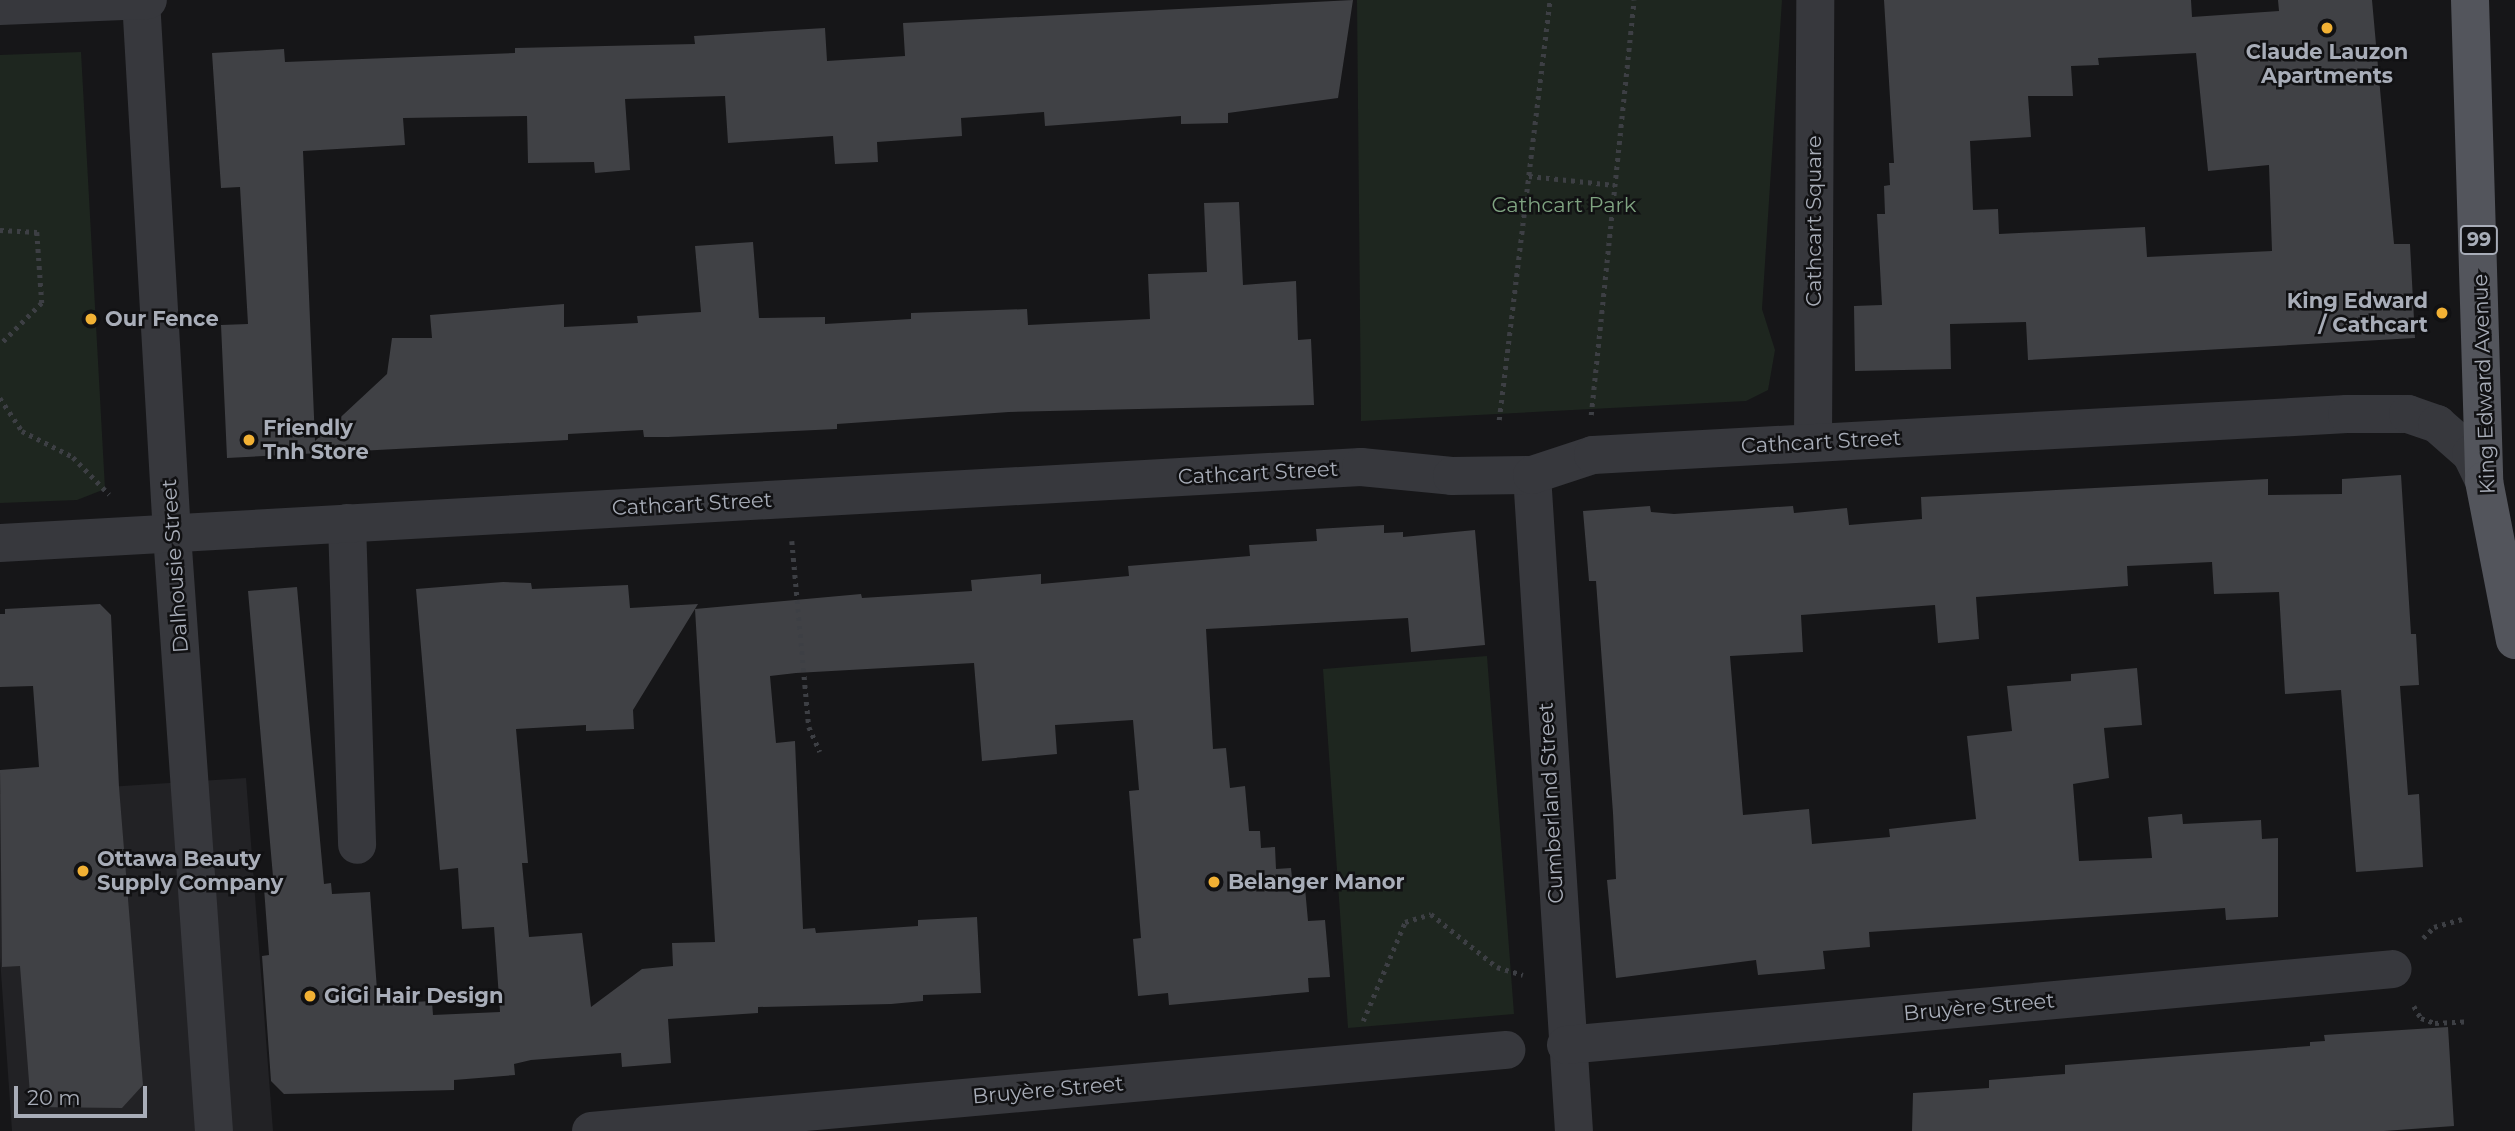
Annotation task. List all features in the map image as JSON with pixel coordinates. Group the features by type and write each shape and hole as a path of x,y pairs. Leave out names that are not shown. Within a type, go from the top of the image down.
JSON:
{"main road":[{"name":"King Edward Avenue","path":"2470,0 2484,481 2515,640"}],"street":[{"name":"Dalhousie Street","path":"141,0 172,534 214,1131"},
{"path":"0,6 148,0"},
{"name":"Cathcart Square","path":"1813,442 1815,0"},
{"name":"Cathcart Street","path":"0,543 1361,467 1452,476 1532,475 1592,455 2408,414 2455,436 2484,481"},
{"name":"Cumberland Street","path":"1532,475 1561,973 1574,1131"},
{"path":"347,523 357,845"},
{"name":"Bruyère Street","path":"1566,1045 2393,969"},
{"name":"Bruyère Street","path":"591,1131 1506,1050"}],"path":[{"path":"1499,420 1550,0"},
{"path":"1591,419 1634,0"},
{"path":"1529,176 1615,185"},
{"path":"0,230 37,232 42,303 0,345"},
{"path":"0,398 22,431 73,457 109,494"},
{"path":"789,499 809,727 820,752"},
{"path":"1359,1063 1358,1035 1405,922 1432,914 1497,967 1522,975 1561,973"}],"shaded area":[{"path":"246,778 273,1131 12,1131 0,958 0,794"}],"green space":[{"name":"Cathcart Park","path":"1357,0 1782,0 1762,309 1775,350 1768,390 1746,401 1361,421"},
{"path":"81,52 105,489 77,500 0,503 0,55"},
{"path":"1487,656 1514,1014 1348,1028 1323,669"}],"building":[{"path":"1353,0 1338,98 1228,113 1228,123 1181,124 1181,116 1045,126 1044,112 961,118 962,136 877,142 878,162 835,164 833,136 728,143 725,96 625,99 630,170 595,173 594,162 528,163 527,116 403,118 405,145 303,151 315,441 387,374 392,338 432,338 430,315 564,304 564,327 638,323 637,316 701,312 695,246 753,242 759,318 825,317 825,324 911,319 911,313 1027,309 1028,325 1150,319 1148,274 1207,272 1204,203 1239,202 1243,285 1296,281 1298,340 1311,339 1314,405 1009,412 837,424 837,429 668,437 644,437 643,430 568,434 568,440 227,458 221,325 248,324 240,187 221,188 212,53 284,49 285,62 515,53 515,48 695,44 694,36 825,28 827,61 905,56 903,23"},
{"path":"1884,0 2191,0 2192,17 2279,11 2278,0 2372,0 2394,244 2410,244 2415,338 2028,360 2026,322 1950,324 1951,369 1855,371 1854,306 1882,305 1877,214 1885,214 1884,186 1890,185 1889,163 1894,163","holes":["2196,53 2208,171 2269,165 2272,251 2147,257 2145,227 1999,234 1998,209 1973,210 1970,141 2031,137 2028,96 2073,96 2071,66 2099,65 2098,58"]},
{"path":"2401,475 2411,634 2416,634 2419,685 2400,686 2408,795 2419,794 2423,867 2356,872 2341,690 2285,694 2279,592 2214,594 2212,562 2127,566 2128,586 1976,597 1979,639 1938,643 1935,605 1801,615 1803,652 1730,656 1743,815 1809,809 1812,844 1890,837 1889,829 1976,819 1967,736 2012,731 2007,686 2071,681 2071,674 2137,668 2142,725 2104,728 2109,778 2073,784 2079,861 2152,858 2148,817 2182,814 2183,824 2261,820 2262,839 2278,838 2278,917 2226,920 2225,908 1869,932 1870,947 1823,951 1825,969 1758,975 1756,960 1616,978 1607,880 1616,879 1613,813 1596,581 1589,581 1583,511 1650,506 1651,512 1674,514 1793,506 1794,513 1847,508 1849,525 1922,519 1921,497 2268,479 2268,495 2342,494 2342,479"},
{"path":"1384,525 1384,533 1403,532 1403,537 1475,530 1485,645 1411,652 1408,618 1206,629 1213,749 1226,748 1230,788 1245,786 1249,831 1260,831 1261,848 1275,847 1276,869 1291,868 1293,889 1305,888 1308,921 1325,920 1330,977 1308,978 1309,992 1169,1005 1168,993 1138,996 1133,939 1141,938 1129,791 1139,790 1133,720 1055,725 1057,754 982,761 974,663 796,673 770,676 776,743 795,741 803,929 815,928 816,933 918,926 918,920 977,917 981,993 923,995 923,1001 891,1004 758,1007 758,1013 668,1019 671,1063 622,1067 621,1053 531,1060 514,1064 515,1075 454,1080 454,1090 284,1094 271,1081 262,956 269,955 264,888 274,888 248,591 297,587 324,884 331,883 332,894 370,892 378,1004 432,1001 433,1015 500,1012 494,927 462,929 458,868 440,870 416,589 503,582 531,583 532,589 628,585 630,608 698,604 633,710 634,729 586,731 586,725 516,729 528,863 522,863 529,937 582,933 591,1007 642,969 673,966 672,943 715,942 695,609 861,594 862,598 972,591 971,580 1041,574 1041,584 1129,576 1128,566 1250,556 1249,545 1317,541 1316,529"},
{"path":"100,604 111,615 119,787 143,1085 122,1108 31,1107 20,966 2,967 0,770 39,767 33,686 0,687 0,614 5,614 5,609"},
{"path":"2448,1027 2454,1126 2384,1131 1912,1131 1913,1093 1989,1088 1989,1080 2065,1074 2065,1065 2310,1046 2310,1042 2325,1041 2324,1035"}],"place":[{"name":"Claude Lauzon Apartments","path":"2327,28"},
{"name":"King Edward / Cathcart","path":"2442,313"},
{"name":"Our Fence","path":"91,319"},
{"name":"Friendly Tnh Store","path":"249,440"},
{"name":"Ottawa Beauty Supply Company","path":"83,871"},
{"name":"Belanger Manor","path":"1214,882"},
{"name":"GiGi Hair Design","path":"310,996"}]}
